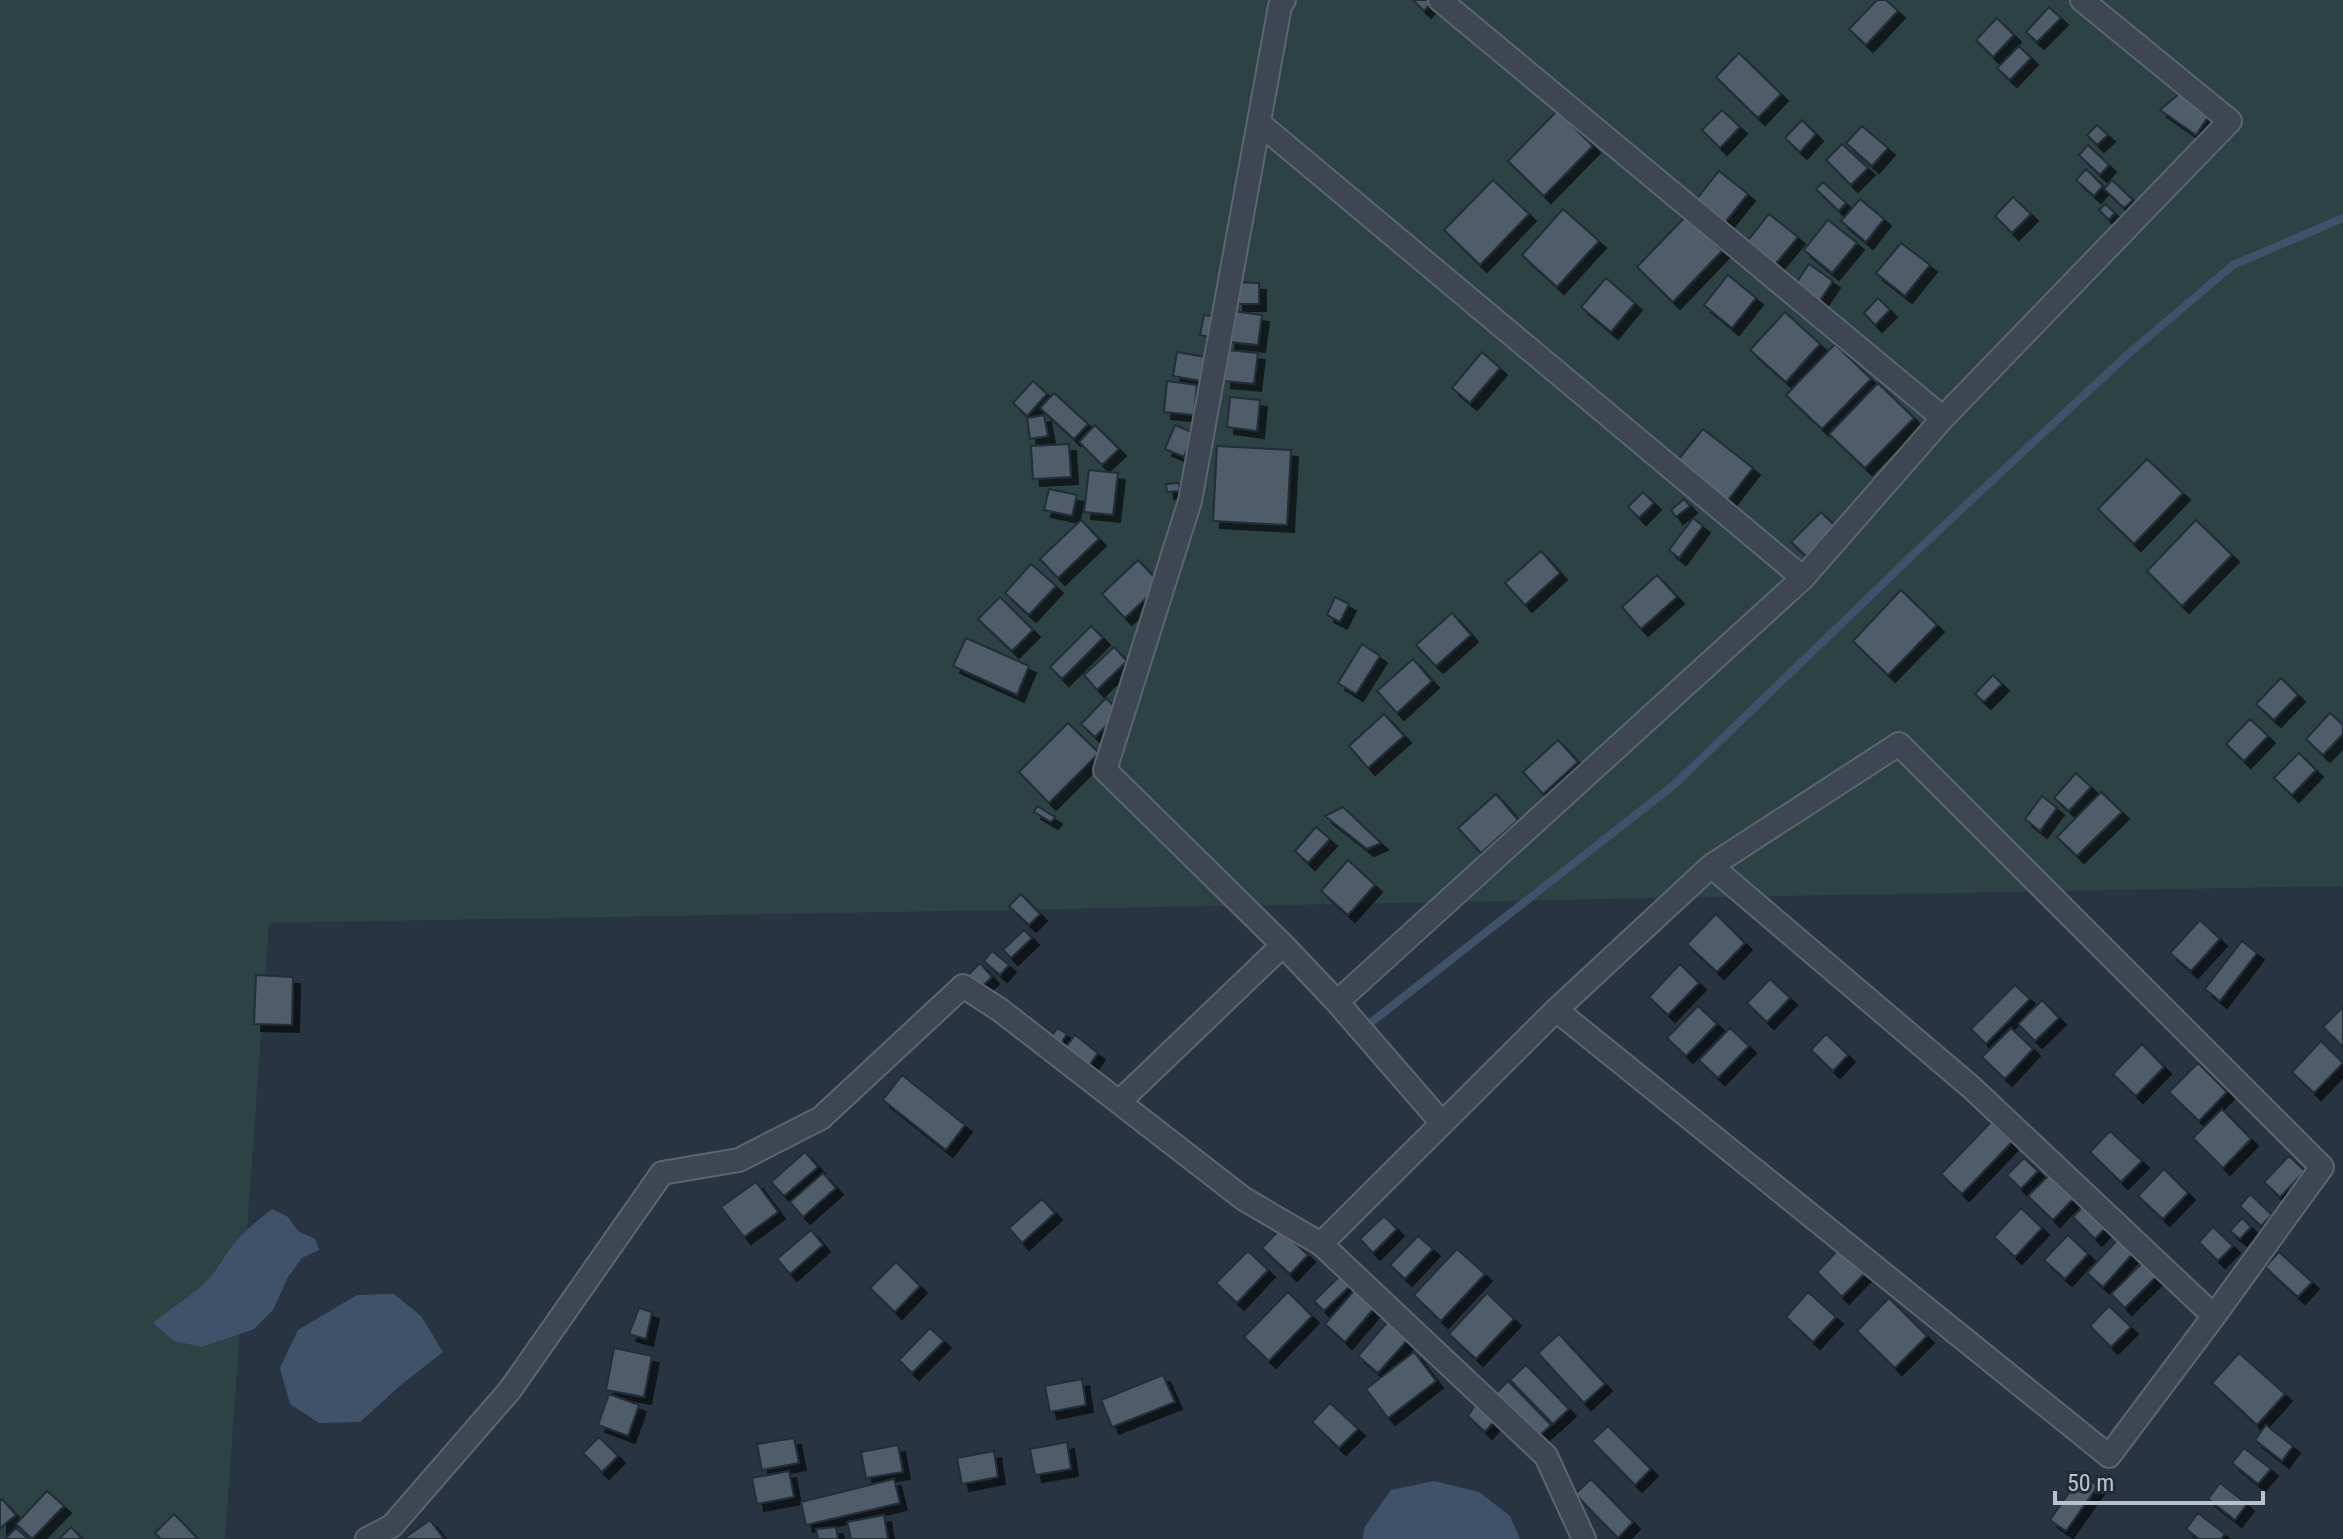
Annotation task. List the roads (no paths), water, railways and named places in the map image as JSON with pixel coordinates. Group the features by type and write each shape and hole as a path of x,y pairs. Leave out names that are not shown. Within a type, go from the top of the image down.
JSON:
{"street":[{"path":"1284,0 1280,6 1190,501 1105,770 1283,945 1442,1123"},
{"path":"1440,0 1943,418"},
{"path":"1337,1002 1803,578 1943,418 2230,121 2082,0"},
{"path":"1259,123 1803,578"},
{"path":"1321,1244 1556,1010 1711,866 1899,744 2322,1167 2109,1456 1556,1010"},
{"path":"1711,866 1971,1087 2214,1316"},
{"path":"1119,1102 1283,945"},
{"path":"367,1539 392,1526 510,1390 662,1173 739,1160 821,1118 963,986 1000,1010 1244,1199 1321,1244 1546,1456 1584,1539"}],"water":[{"path":"272,1209 288,1217 298,1231 315,1239 319,1250 302,1258 288,1277 273,1310 254,1329 202,1347 174,1341 153,1323 205,1282 239,1238"},
{"path":"394,1294 421,1316 443,1352 360,1422 319,1423 290,1404 280,1368 298,1330 357,1295"},
{"path":"1434,1481 1479,1492 1510,1516 1520,1539 1363,1539 1364,1528 1391,1490"}],"waterway":[{"path":"1364,1028 1675,784 1922,546 2127,355 2233,265 2343,218"}]}
